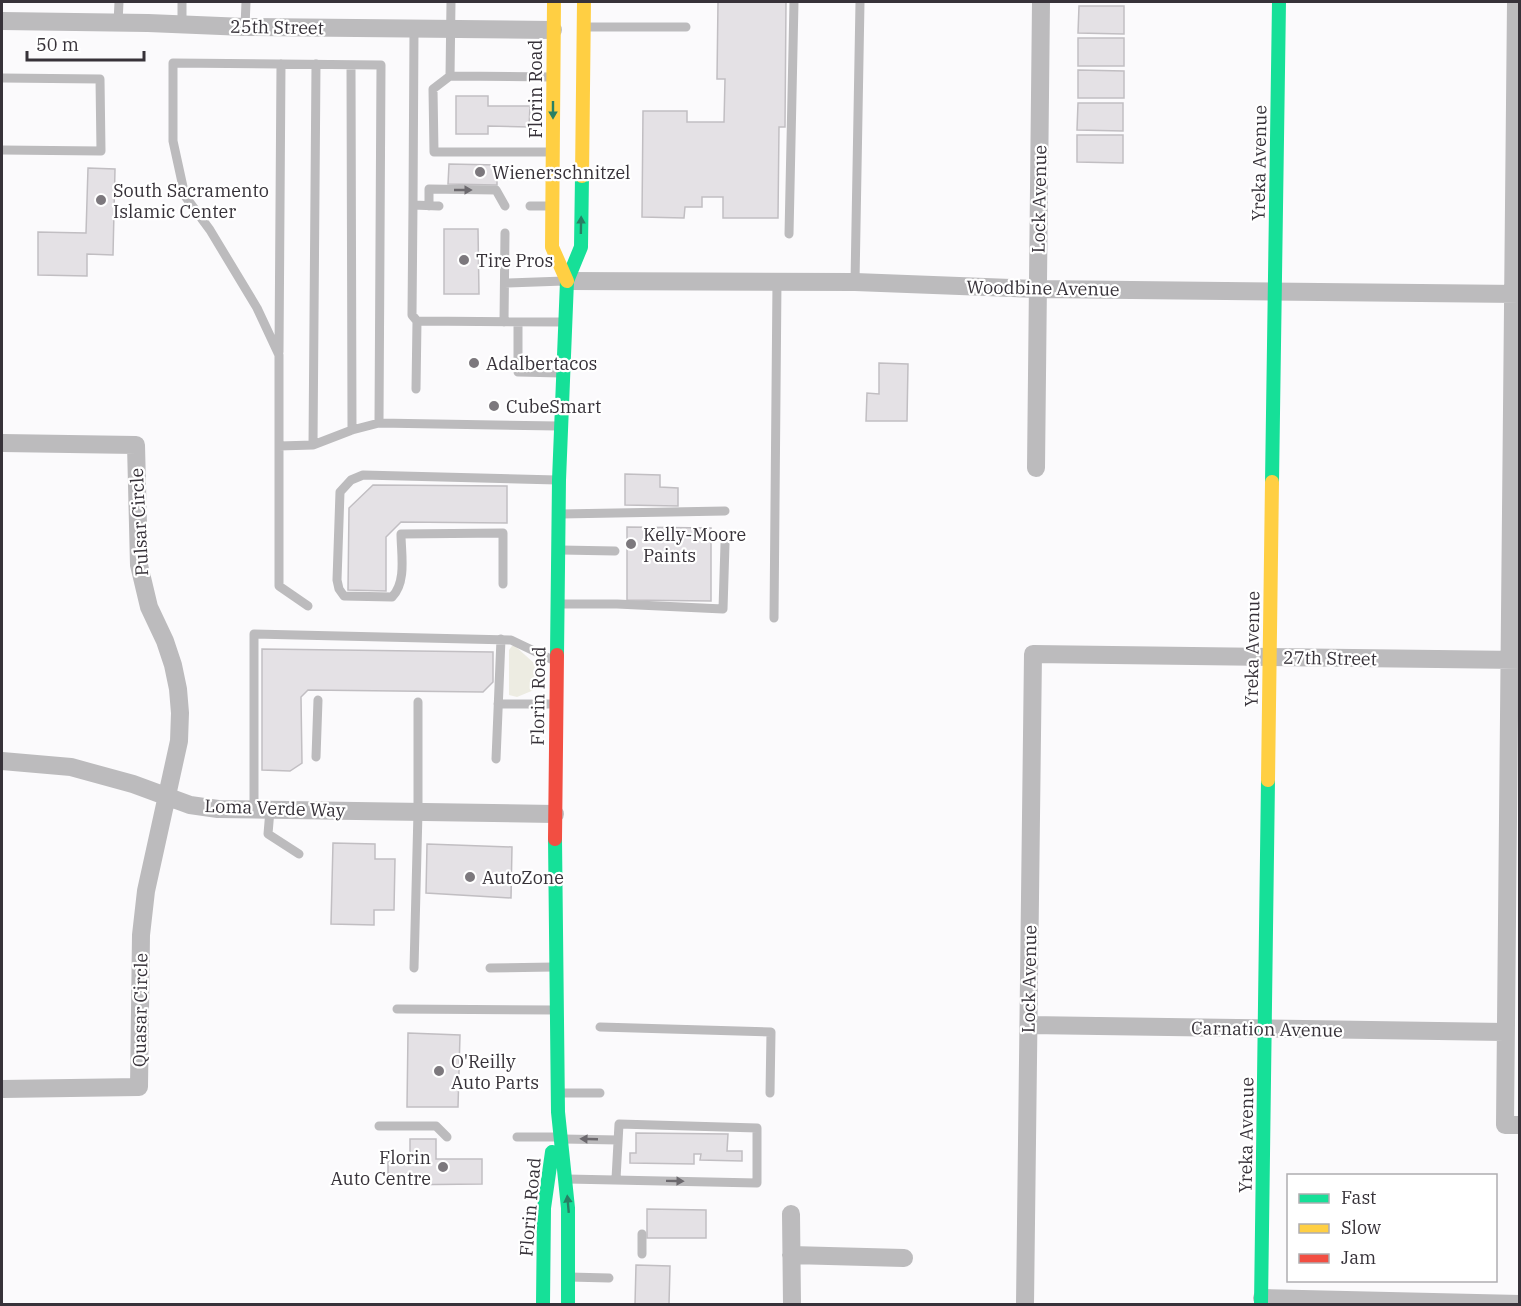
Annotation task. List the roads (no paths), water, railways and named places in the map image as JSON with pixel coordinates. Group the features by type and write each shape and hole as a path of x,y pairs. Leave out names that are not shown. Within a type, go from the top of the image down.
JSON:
{"main road":[{"name":"Florin Road","path":"554,2 552,248 567,281"},
{"path":"573,2 583,27"},
{"name":"Florin Road","path":"568,1305 568,1277 575,1234 558,1138 556,704 559,480 567,281 581,247 584,2"},
{"name":"Yreka Avenue","path":"1261,1301 1279,2"},
{"path":"554,30 583,89"},
{"name":"Florin Road","path":"543,1305 544,1208 558,1138"}],"street":[{"name":"Lock Avenue","path":"1036,468 1041,2"},
{"path":"1516,2 1513,941 1505,1032 1505,1125 1520,1125"},
{"name":"25th Street","path":"2,21 118,22 245,27 554,30"},
{"name":"Woodbine Avenue","path":"567,281 855,282 1038,290 1516,294"},
{"name":"Pulsar Circle","path":"2,443 136,445 139,565 149,607 165,641 178,689 179,741 165,797"},
{"name":"Lock Avenue","path":"1025,1305 1033,654"},
{"name":"27th Street","path":"1033,654 1514,660"},
{"name":"Loma Verde Way","path":"2,762 33,762 82,769 133,784 190,805 218,809 555,814"},
{"name":"Quasar Circle","path":"2,1089 139,1088 141,935 146,891 165,797"},
{"name":"Carnation Avenue","path":"1029,1025 1505,1032"},
{"path":"791,1214 792,1305"},
{"path":"791,1255 904,1258"},
{"path":"1261,1301 1520,1304"}],"lane":[{"path":"118,2 118,22"},
{"path":"182,2 182,24"},
{"path":"245,27 246,2"},
{"path":"450,76 451,2"},
{"path":"789,234 794,2"},
{"path":"855,282 860,2"},
{"path":"583,27 686,27"},
{"path":"414,29 412,315 417,321 416,389"},
{"path":"279,355 258,308 210,230 185,196 173,141 173,63 381,65 379,423"},
{"path":"281,64 279,586 308,606"},
{"path":"314,445 316,64"},
{"path":"351,65 352,430"},
{"path":"553,77 450,76 434,89 434,152 553,152"},
{"path":"2,78 100,79 101,151 2,150"},
{"path":"429,206 429,189 496,190 505,206"},
{"path":"413,205 439,206"},
{"path":"530,206 552,207"},
{"path":"504,321 505,232"},
{"path":"505,283 567,281"},
{"path":"774,618 777,281"},
{"path":"417,321 565,322"},
{"path":"518,322 518,372 563,373"},
{"path":"279,446 314,445 352,430 379,423 561,426"},
{"path":"503,584 503,533 401,534 400,585 397,593 392,597 344,596 337,580 340,492 351,480 363,475 559,480"},
{"path":"559,514 725,511"},
{"path":"558,604 723,609 725,544"},
{"path":"558,550 615,551"},
{"path":"299,854 268,834 262,810 254,634 501,639 511,640 557,662"},
{"path":"496,759 501,639"},
{"path":"316,757 318,700"},
{"path":"414,968 418,702"},
{"path":"498,704 556,704"},
{"path":"490,968 556,967"},
{"path":"397,1009 557,1010"},
{"path":"600,1027 771,1032 770,1093"},
{"path":"558,1093 600,1093"},
{"path":"565,1179 757,1183 758,1128 619,1124 616,1179"},
{"path":"379,1126 436,1126 447,1137"},
{"path":"518,1137 618,1140"},
{"path":"642,1234 642,1254"},
{"path":"568,1277 609,1278"}],"place":[{"name":"Wienerschnitzel","path":"480,172"},
{"name":"South Sacramento Islamic Center","path":"101,200"},
{"name":"Tire Pros","path":"464,260"},
{"name":"Adalbertacos","path":"474,363"},
{"name":"CubeSmart","path":"494,406"},
{"name":"Kelly-Moore Paints","path":"631,544"},
{"name":"AutoZone","path":"470,877"},
{"name":"O'Reilly Auto Parts","path":"439,1071"},
{"name":"Florin Auto Centre","path":"443,1167"}]}
